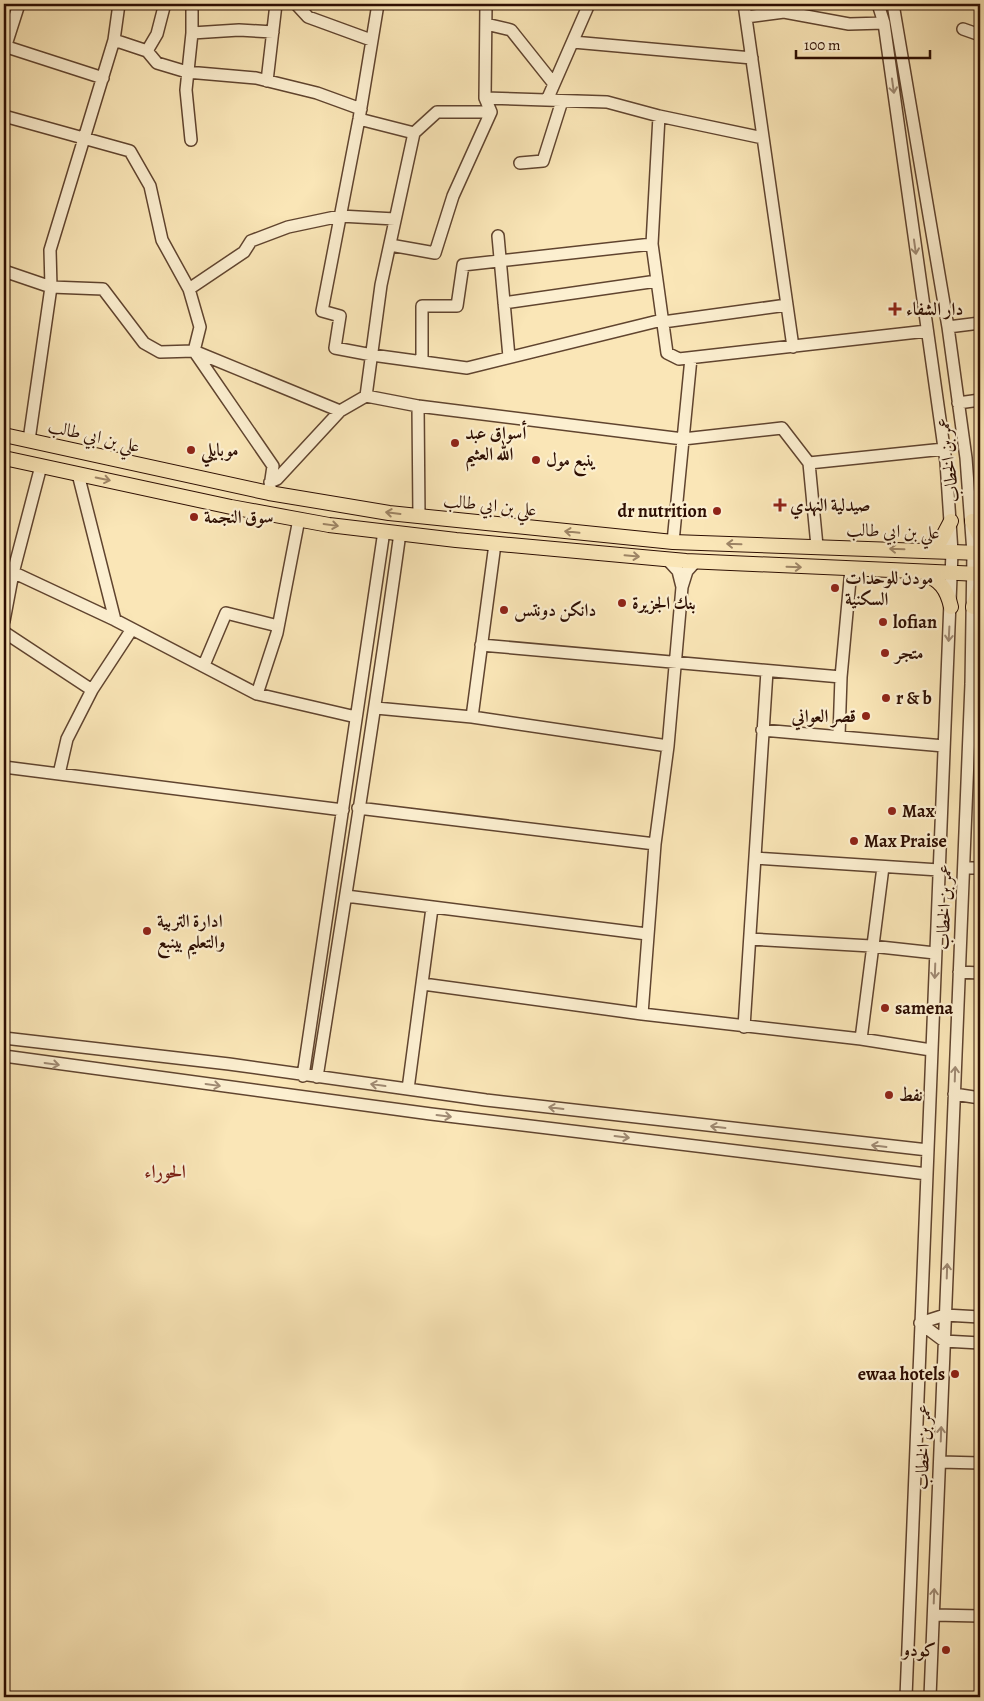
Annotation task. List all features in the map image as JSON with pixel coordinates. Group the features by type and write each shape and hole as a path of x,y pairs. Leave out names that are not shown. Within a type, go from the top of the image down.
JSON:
{"main road":[{"name":"علي بن ابي طالب","path":"4,435 419,516 673,542 977,553"},
{"path":"4,458 299,519 384,531 495,544 667,559 977,574"},
{"path":"922,550 941,540 951,521"},
{"path":"972,521 980,537"},
{"path":"920,572 941,584 948,594 951,606"},
{"path":"973,607 980,588"}],"street":[{"path":"19,4 4,48 103,78"},
{"path":"29,440 51,287 50,250 63,202 86,137 114,40 117,4"},
{"path":"191,140 186,90 192,34 192,4"},
{"path":"267,81 276,4"},
{"path":"296,4 308,17 371,40"},
{"path":"378,4 360,114 322,311 340,316 334,348 467,368 663,321 787,305"},
{"path":"390,244 435,253 453,196 490,112 485,98 486,4"},
{"path":"547,100 589,4"},
{"path":"744,4 793,346"},
{"name":"عمر بن الخطاب","path":"878,4 884,23 944,449 952,552 906,1697"},
{"name":"عمر بن الخطاب","path":"893,4 948,327 977,553 977,574 973,607 930,1697"},
{"path":"147,51 157,34 164,7"},
{"path":"746,17 784,12 850,24 884,23"},
{"path":"486,24 511,30 554,84"},
{"path":"964,29 980,34"},
{"path":"192,34 239,30 273,32"},
{"path":"114,40 147,51 157,63 187,72 267,81 317,94 360,114 414,133"},
{"path":"572,42 752,58"},
{"path":"485,98 608,102 659,116 763,138"},
{"path":"520,163 543,161 562,101"},
{"path":"366,396 381,285 414,133 437,112 490,112"},
{"path":"4,116 86,137 130,151 150,186 162,240 189,289 200,327 194,351 273,466 270,488"},
{"path":"659,116 652,244 667,353 679,359 691,358 927,331"},
{"path":"189,289 244,252 251,242 288,227 340,216 395,218"},
{"path":"498,236 509,357"},
{"path":"422,362 422,306 457,306 463,265 652,244"},
{"path":"4,271 51,287 103,289 144,343 160,352 194,351 340,411"},
{"path":"504,303 657,282"},
{"path":"948,327 980,323"},
{"path":"673,542 691,358"},
{"path":"270,488 340,411 366,396 418,406 683,439 782,428 809,463 816,546"},
{"path":"958,403 980,400"},
{"path":"418,406 419,516"},
{"path":"809,463 944,449"},
{"path":"4,621 8,571 41,466"},
{"path":"78,474 115,620"},
{"path":"257,694 278,626 299,519"},
{"path":"303,1076 384,531"},
{"path":"317,1077 358,808 376,708 400,532"},
{"path":"472,717 495,544"},
{"path":"667,559 678,571 682,586"},
{"path":"642,1014 655,844 668,746 682,586 687,571 696,561"},
{"path":"839,736 841,677 851,569"},
{"path":"8,571 115,620 257,694 356,717"},
{"path":"204,665 226,613 278,626"},
{"path":"59,774 67,739 92,690 132,629"},
{"path":"4,632 92,690"},
{"path":"481,645 676,664 841,677"},
{"path":"744,1027 767,671"},
{"path":"376,708 472,717 668,746"},
{"path":"762,730 944,746"},
{"path":"4,767 343,810"},
{"path":"358,808 655,844"},
{"path":"755,858 939,870"},
{"path":"862,1039 871,946 883,867"},
{"path":"964,868 980,868"},
{"path":"346,896 648,934"},
{"path":"408,1089 432,908"},
{"path":"750,939 871,946 935,953"},
{"path":"959,972 980,973"},
{"path":"423,984 744,1027 862,1039 931,1050"},
{"path":"4,1038 228,1064 303,1076 408,1089 928,1150"},
{"path":"4,1056 440,1116 927,1174"},
{"path":"954,1094 980,1098"},
{"path":"920,1323 945,1315 980,1317"},
{"path":"920,1323 944,1341 980,1343"},
{"path":"940,1462 980,1463"},
{"path":"934,1615 980,1616"}],"place":[{"name":"دار الشفاء","path":"895,309"},
{"name":"أسواق عبد الله العثيم","path":"455,443"},
{"name":"موبايلي","path":"191,450"},
{"name":"ينبع مول","path":"536,460"},
{"name":"صيدلية النهدي","path":"780,505"},
{"name":"dr nutrition","path":"717,511"},
{"name":"سوق النجمة","path":"194,517"},
{"name":"مودن للوحدات السكنية","path":"835,588"},
{"name":"بنك الجزيرة","path":"622,603"},
{"name":"دانكن دونتس","path":"504,610"},
{"name":"lofian","path":"883,622"},
{"name":"متجر","path":"885,653"},
{"name":"r & b","path":"886,698"},
{"name":"قصر العواني","path":"866,716"},
{"name":"Max","path":"892,811"},
{"name":"Max Praise","path":"854,841"},
{"name":"ادارة التربية والتعليم بينبع","path":"147,931"},
{"name":"samena","path":"885,1008"},
{"name":"نفط","path":"889,1095"},
{"name":"ewaa hotels","path":"955,1374"},
{"name":"كودو","path":"946,1650"}],"district":[{"name":"الحوراء","path":"165,1172"}]}
